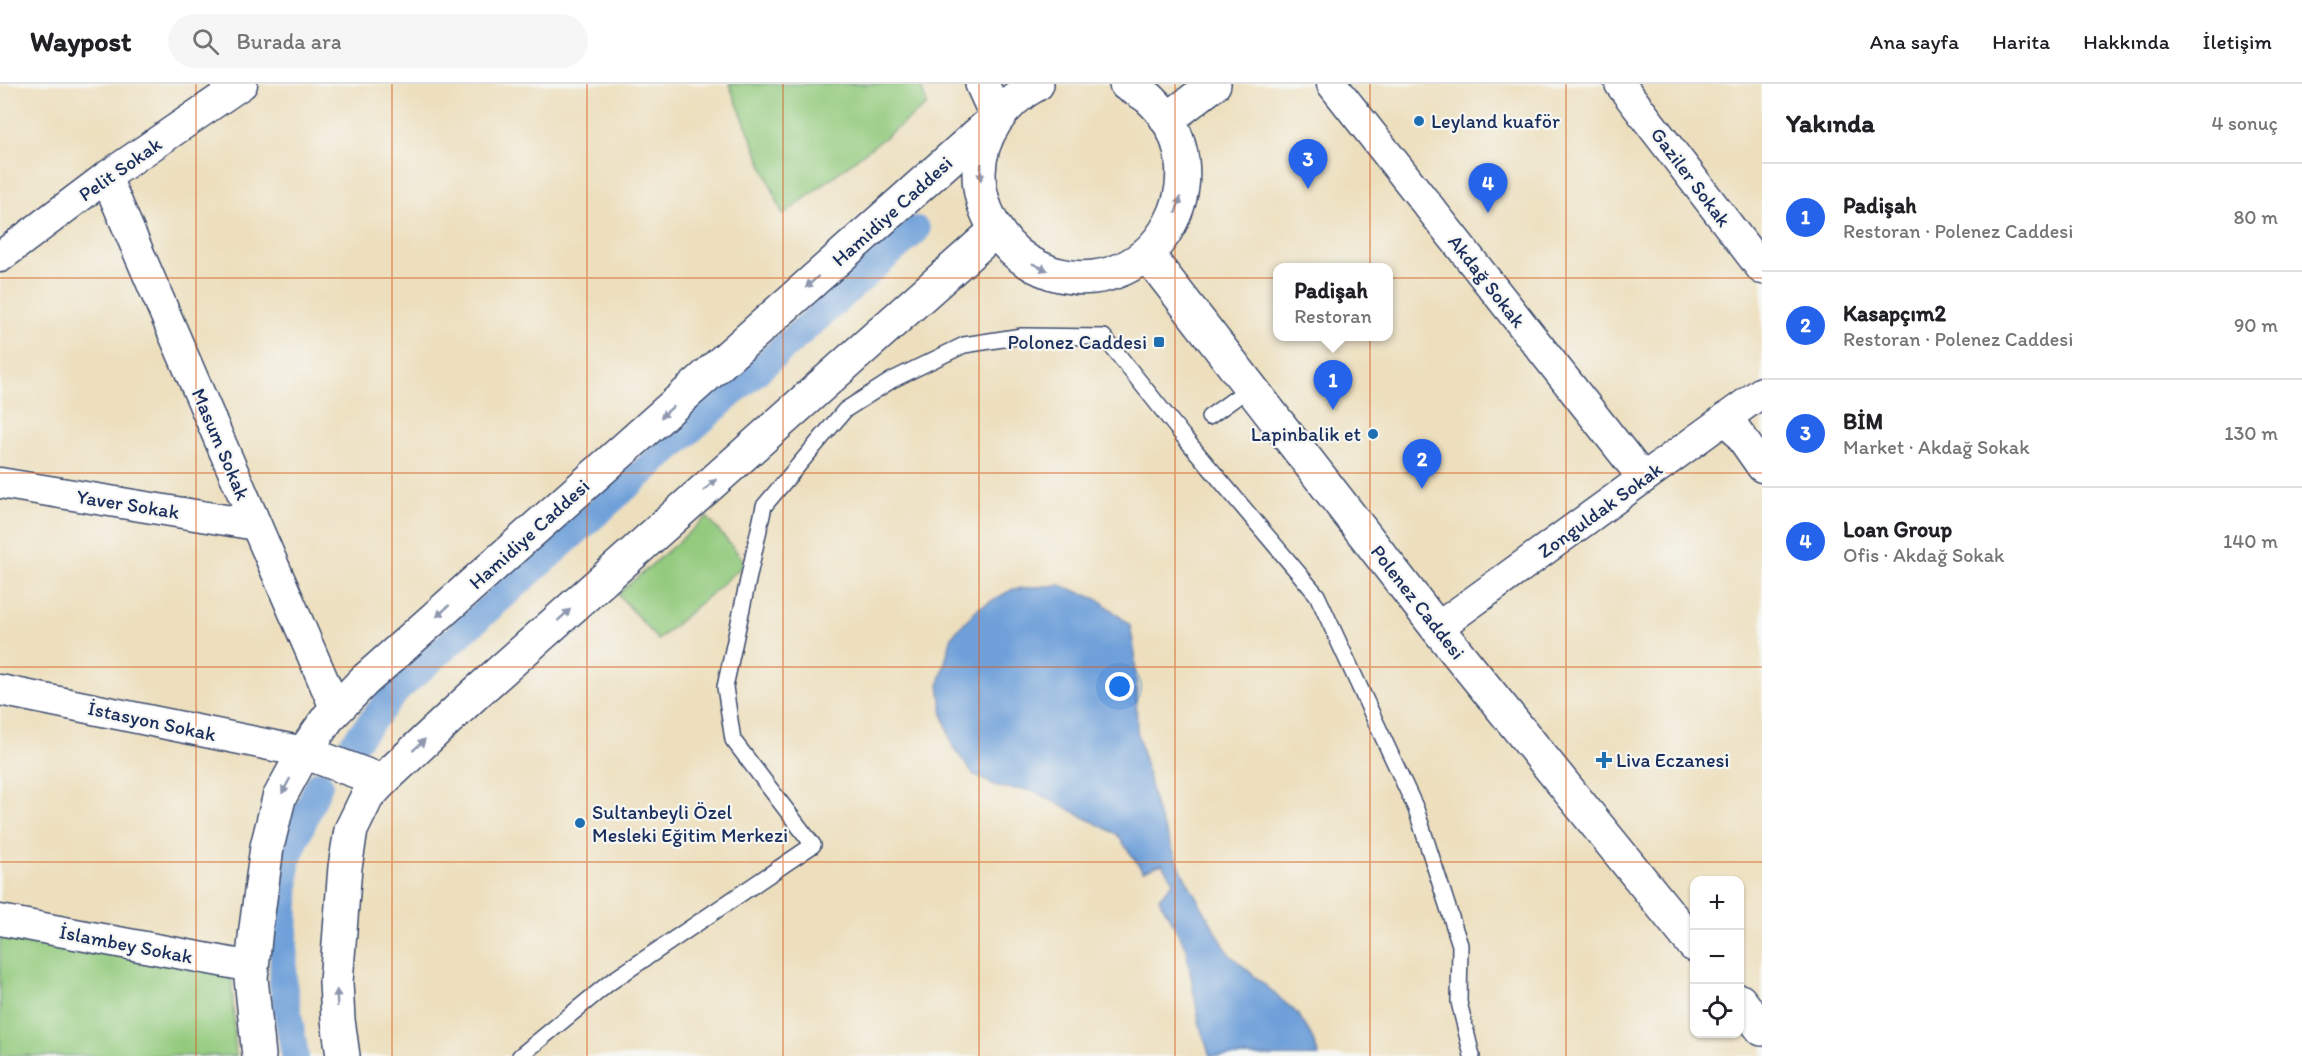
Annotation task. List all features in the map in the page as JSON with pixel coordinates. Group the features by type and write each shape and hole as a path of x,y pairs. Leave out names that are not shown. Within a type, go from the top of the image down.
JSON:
{"street":[{"name":"Pelit Sokak","path":"0,257 106,177 242,84"},
{"path":"982,84 997,117"},
{"path":"1037,84 1020,92 997,117 984,144 979,174 983,204 995,231 1014,253 1038,268 1066,277 1095,277 1123,269 1147,254 1167,232 1179,205 1184,176 1180,147 1167,120 1148,97 1126,84"},
{"path":"1167,120 1214,84"},
{"name":"Akdağ Sokak","path":"1332,84 1643,478"},
{"name":"Gaziler Sokak","path":"1620,84 1762,269"},
{"name":"Hamidiye Caddesi","path":"260,1056 256,1034 252,967 267,847 279,798 304,752 336,710 364,681 997,117"},
{"name":"Masum Sokak","path":"106,177 336,710"},
{"path":"343,1056 336,982 345,867 351,830 367,797 475,694 995,231"},
{"name":"Polenez Caddesi","path":"1147,254 1437,628 1690,939"},
{"name":"Zonguldak Sokak","path":"1437,628 1762,392"},
{"path":"1727,417 1762,467"},
{"name":"Yaver Sokak","path":"0,483 256,525"},
{"name":"İstasyon Sokak","path":"0,690 304,752"},
{"path":"304,752 382,781"},
{"name":"İslambey Sokak","path":"0,920 252,967"},
{"path":"1744,1006 1762,1029"}],"lane":[{"path":"520,1056 609,983 813,845 733,740 725,687 764,506 845,410 892,380 964,345 1022,336 1104,337 1187,433 1317,595 1416,809 1460,945 1459,1002 1472,1056"},
{"path":"1209,417 1251,387"}],"green space":[{"path":"729,84 920,84 927,105 783,215"},
{"path":"707,517 746,563 658,640 618,594"},
{"path":"0,925 231,969 236,1056 0,1056"}],"water":[{"path":"1060,585 1099,600 1130,625 1135,654 1137,730 1156,809 1183,874 1229,954 1298,1014 1311,1035 1319,1056 1210,1056 1200,1026 1186,948 1159,898 1174,882 1162,864 1143,871 1117,834 1034,791 998,787 973,774 953,747 943,715 939,684 952,636 977,609 1013,589"}],"waterway":[{"path":"353,744 398,689 916,230"},
{"path":"295,1056 283,984 286,862 319,784"}],"place":[{"name":"Leyland kuaför","path":"1419,121"},
{"name":"BİM","path":"1308,189"},
{"name":"Loan Group","path":"1488,213"},
{"name":"Polonez Caddesi","path":"1159,342"},
{"name":"Padişah","path":"1333,410"},
{"name":"Lapinbalik et","path":"1373,434"},
{"name":"Kasapçım2","path":"1422,489"},
{"name":"Liva Eczanesi","path":"1604,760"},
{"name":"Sultanbeyli Özel Mesleki Eğitim Merkezi","path":"580,823"}]}
